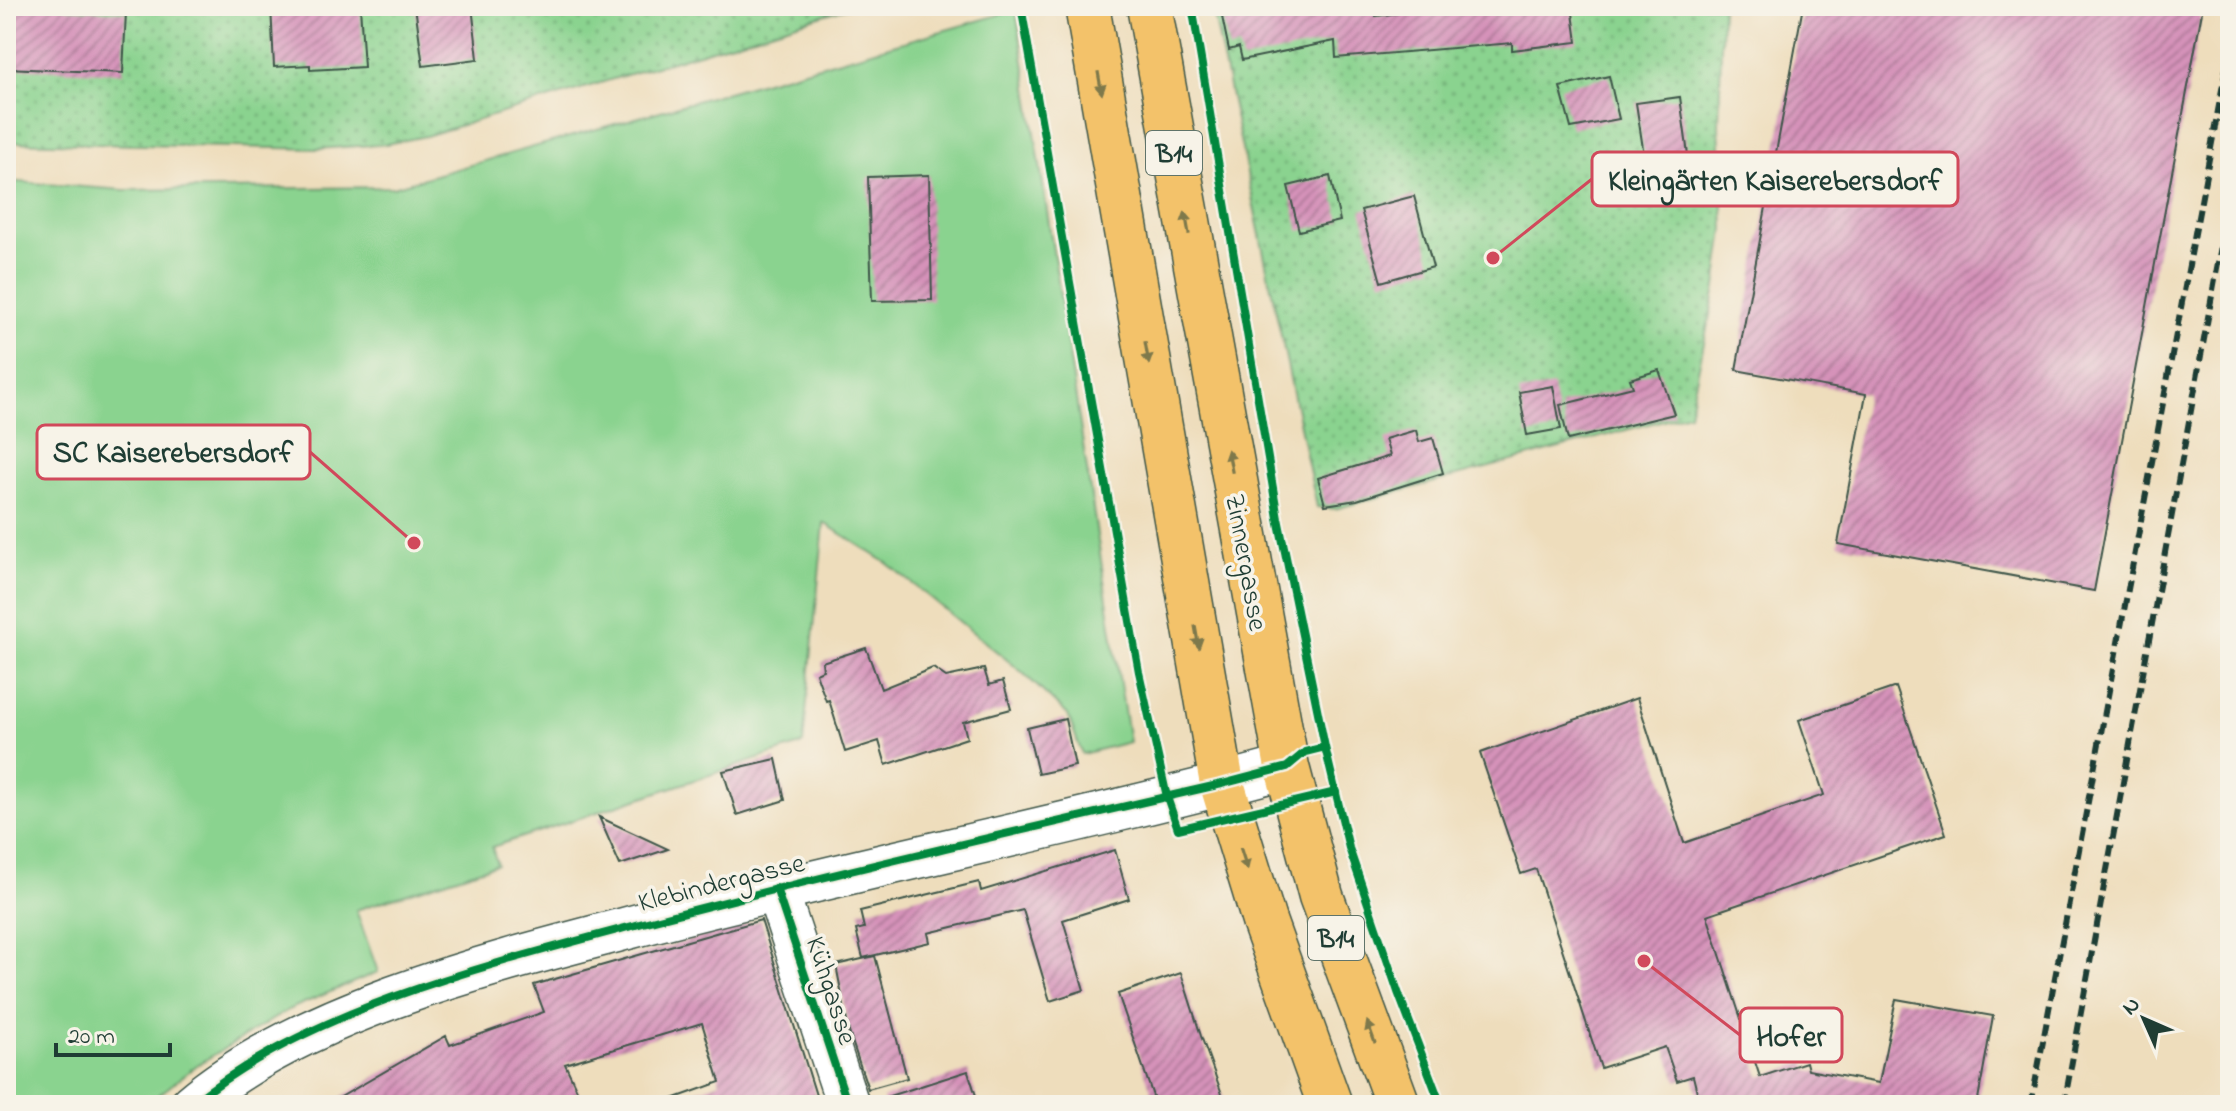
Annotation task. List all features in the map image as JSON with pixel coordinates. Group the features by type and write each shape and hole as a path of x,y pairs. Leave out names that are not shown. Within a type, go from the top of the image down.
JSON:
{"main road":[{"name":"B14","path":"1087,6 1222,784 1264,921 1330,1105"},
{"name":"Zinnergasse","path":"1149,6 1287,767 1321,896 1398,1105"}],"street":[{"name":"Klebindergasse","path":"191,1105 221,1080 352,1012 521,956 776,888 1287,767"},
{"name":"Kühgasse","path":"776,888 848,1105"}],"green space":[{"path":"6,6 853,6 426,136 386,144 317,149 6,142"},
{"path":"1212,6 1722,6 1719,125 1724,230 1716,287 1689,413 1335,509 1317,507"},
{"path":"1016,10 1129,742 1082,754 1068,715 1022,672 887,563 824,523 803,744 492,847 497,864 356,910 378,972 290,1009 197,1065 146,1105 6,1105 6,181 124,190 393,187"}],"building":[{"path":"6,6 65,6 65,9 126,12 123,73 6,68"},
{"path":"271,6 360,6 364,67 310,70 310,65 274,67"},
{"path":"415,6 472,6 478,59 423,66"},
{"path":"1231,6 1375,6 1376,16 1457,6 1572,6 1577,42 1512,50 1512,43 1336,58 1335,41 1242,60 1239,47 1229,50 1221,12 1232,10"},
{"path":"1803,6 2203,6 2094,591 1838,544 1866,394 1736,370"},
{"path":"1609,76 1619,119 1571,128 1560,87"},
{"path":"1680,97 1689,162 1646,168 1636,103"},
{"path":"929,175 932,300 872,301 868,177"},
{"path":"1330,176 1340,221 1299,231 1288,186"},
{"path":"1414,196 1433,267 1381,282 1361,210"},
{"path":"1659,370 1674,414 1568,440 1560,405 1633,387 1630,379"},
{"path":"1553,386 1561,429 1527,435 1519,392"},
{"path":"1416,430 1419,442 1433,438 1443,473 1357,500 1325,505 1318,478 1390,456 1385,439"},
{"path":"866,648 881,689 933,668 946,677 984,669 989,685 1003,681 1011,709 963,722 967,738 886,765 879,741 845,752 829,700 826,701 816,673 823,670 822,662"},
{"path":"1896,687 1946,834 1707,915 1760,1077 1806,1062 1808,1070 1879,1083 1896,999 1993,1016 1977,1105 1693,1105 1692,1098 1698,1096 1693,1076 1677,1081 1665,1047 1601,1068 1536,869 1521,874 1480,753 1637,698 1684,843 1824,795 1799,720"},
{"path":"1065,719 1075,766 1038,774 1027,728"},
{"path":"776,759 785,800 737,815 723,771"},
{"path":"599,817 668,849 620,865"},
{"path":"1115,850 1129,899 1063,920 1084,990 1050,1001 1023,910 928,933 930,942 863,958 856,930 864,928 860,911 979,882 981,891"},
{"path":"761,920 819,1105 668,1105 667,1101 720,1082 702,1023 565,1064 584,1105 327,1105 446,1036 450,1045 544,1012 534,985"},
{"path":"875,956 907,1078 868,1089 849,1032 836,965"},
{"path":"1181,973 1226,1105 1156,1105 1118,994"},
{"path":"968,1071 979,1105 884,1105 883,1098"}],"railway":[{"path":"2031,1105 2230,47"},
{"path":"2064,1105 2230,197"}],"cycle path":[{"path":"1021,6 1139,672 1167,797 1178,829 1336,792"},
{"path":"1192,6 1278,518 1325,747 1349,848 1441,1105"},
{"path":"191,1105 238,1071 291,1041 348,1015 470,971 790,886 1287,767 1305,752 1325,747"},
{"path":"776,888 848,1105"}],"place":[{"name":"Kleingärten Kaiserebersdorf","path":"1493,258"},
{"name":"SC Kaiserebersdorf","path":"414,543"},
{"name":"Hofer","path":"1644,961"}]}
